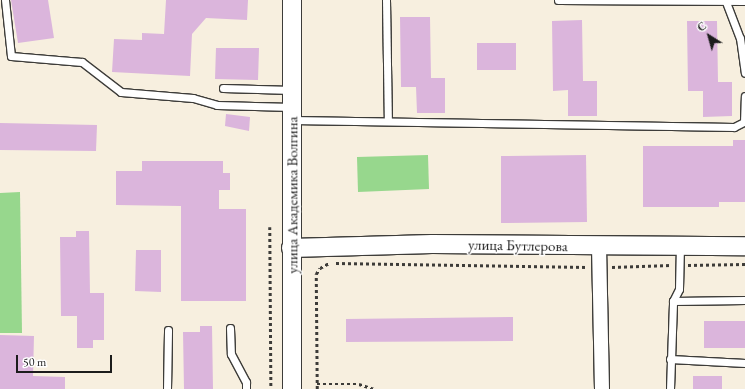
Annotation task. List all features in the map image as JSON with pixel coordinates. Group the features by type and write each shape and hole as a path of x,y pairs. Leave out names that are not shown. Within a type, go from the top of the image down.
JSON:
{"street":[{"name":"улица Академика Волгина","path":"292,0 292,389"},
{"name":"улица Бутлерова","path":"291,248 432,244 745,246"},
{"path":"600,246 602,389"}],"lane":[{"path":"5,0 11,56 82,62 122,92 193,98 217,105 292,106"},
{"path":"386,0 388,121"},
{"path":"558,0 745,1"},
{"path":"726,2 740,38 745,73"},
{"path":"223,88 292,106 388,121 734,127 744,122 745,96"},
{"path":"670,389 673,301 679,289 680,246"},
{"path":"673,301 745,300"},
{"path":"230,328 231,354 246,382 246,389"},
{"path":"167,389 168,330"},
{"path":"670,359 745,363"}],"path":[{"path":"270,227 270,389"},
{"path":"317,389 316,274 320,268 328,263 600,267 745,264"},
{"path":"317,384 359,384 374,389"}],"green space":[{"path":"428,155 429,189 358,192 357,157"},
{"path":"20,192 22,333 0,333 0,193"}],"building":[{"path":"11,0 48,0 54,38 18,43"},
{"path":"166,0 248,0 247,20 206,18 192,34 190,76 112,72 114,39 142,40 142,33 164,34"},
{"path":"400,17 430,17 431,78 445,78 445,113 417,113 416,87 401,87"},
{"path":"582,20 583,81 597,81 597,116 568,116 568,90 553,91 552,21"},
{"path":"687,21 717,21 718,82 732,82 732,116 703,117 703,91 688,91"},
{"path":"477,43 516,43 516,70 477,70"},
{"path":"216,48 259,48 258,80 215,79"},
{"path":"226,114 250,117 249,131 225,126"},
{"path":"0,123 97,125 96,151 0,150"},
{"path":"733,140 745,140 745,202 719,202 719,207 643,207 643,146 733,146"},
{"path":"586,155 587,222 501,223 501,156"},
{"path":"142,161 223,161 223,173 230,173 230,190 219,190 219,209 246,209 246,301 181,301 181,206 116,205 116,171 142,171"},
{"path":"76,231 89,231 90,293 104,293 104,340 93,340 93,348 77,348 77,316 61,316 60,237 76,237"},
{"path":"136,250 161,250 161,292 135,291"},
{"path":"513,317 513,341 346,342 346,319"},
{"path":"704,321 745,321 745,348 704,348"},
{"path":"200,326 212,326 213,389 184,389 183,332 200,332"},
{"path":"0,335 34,336 33,376 65,377 65,389 0,389"},
{"path":"693,376 722,376 722,389 693,389"}]}
